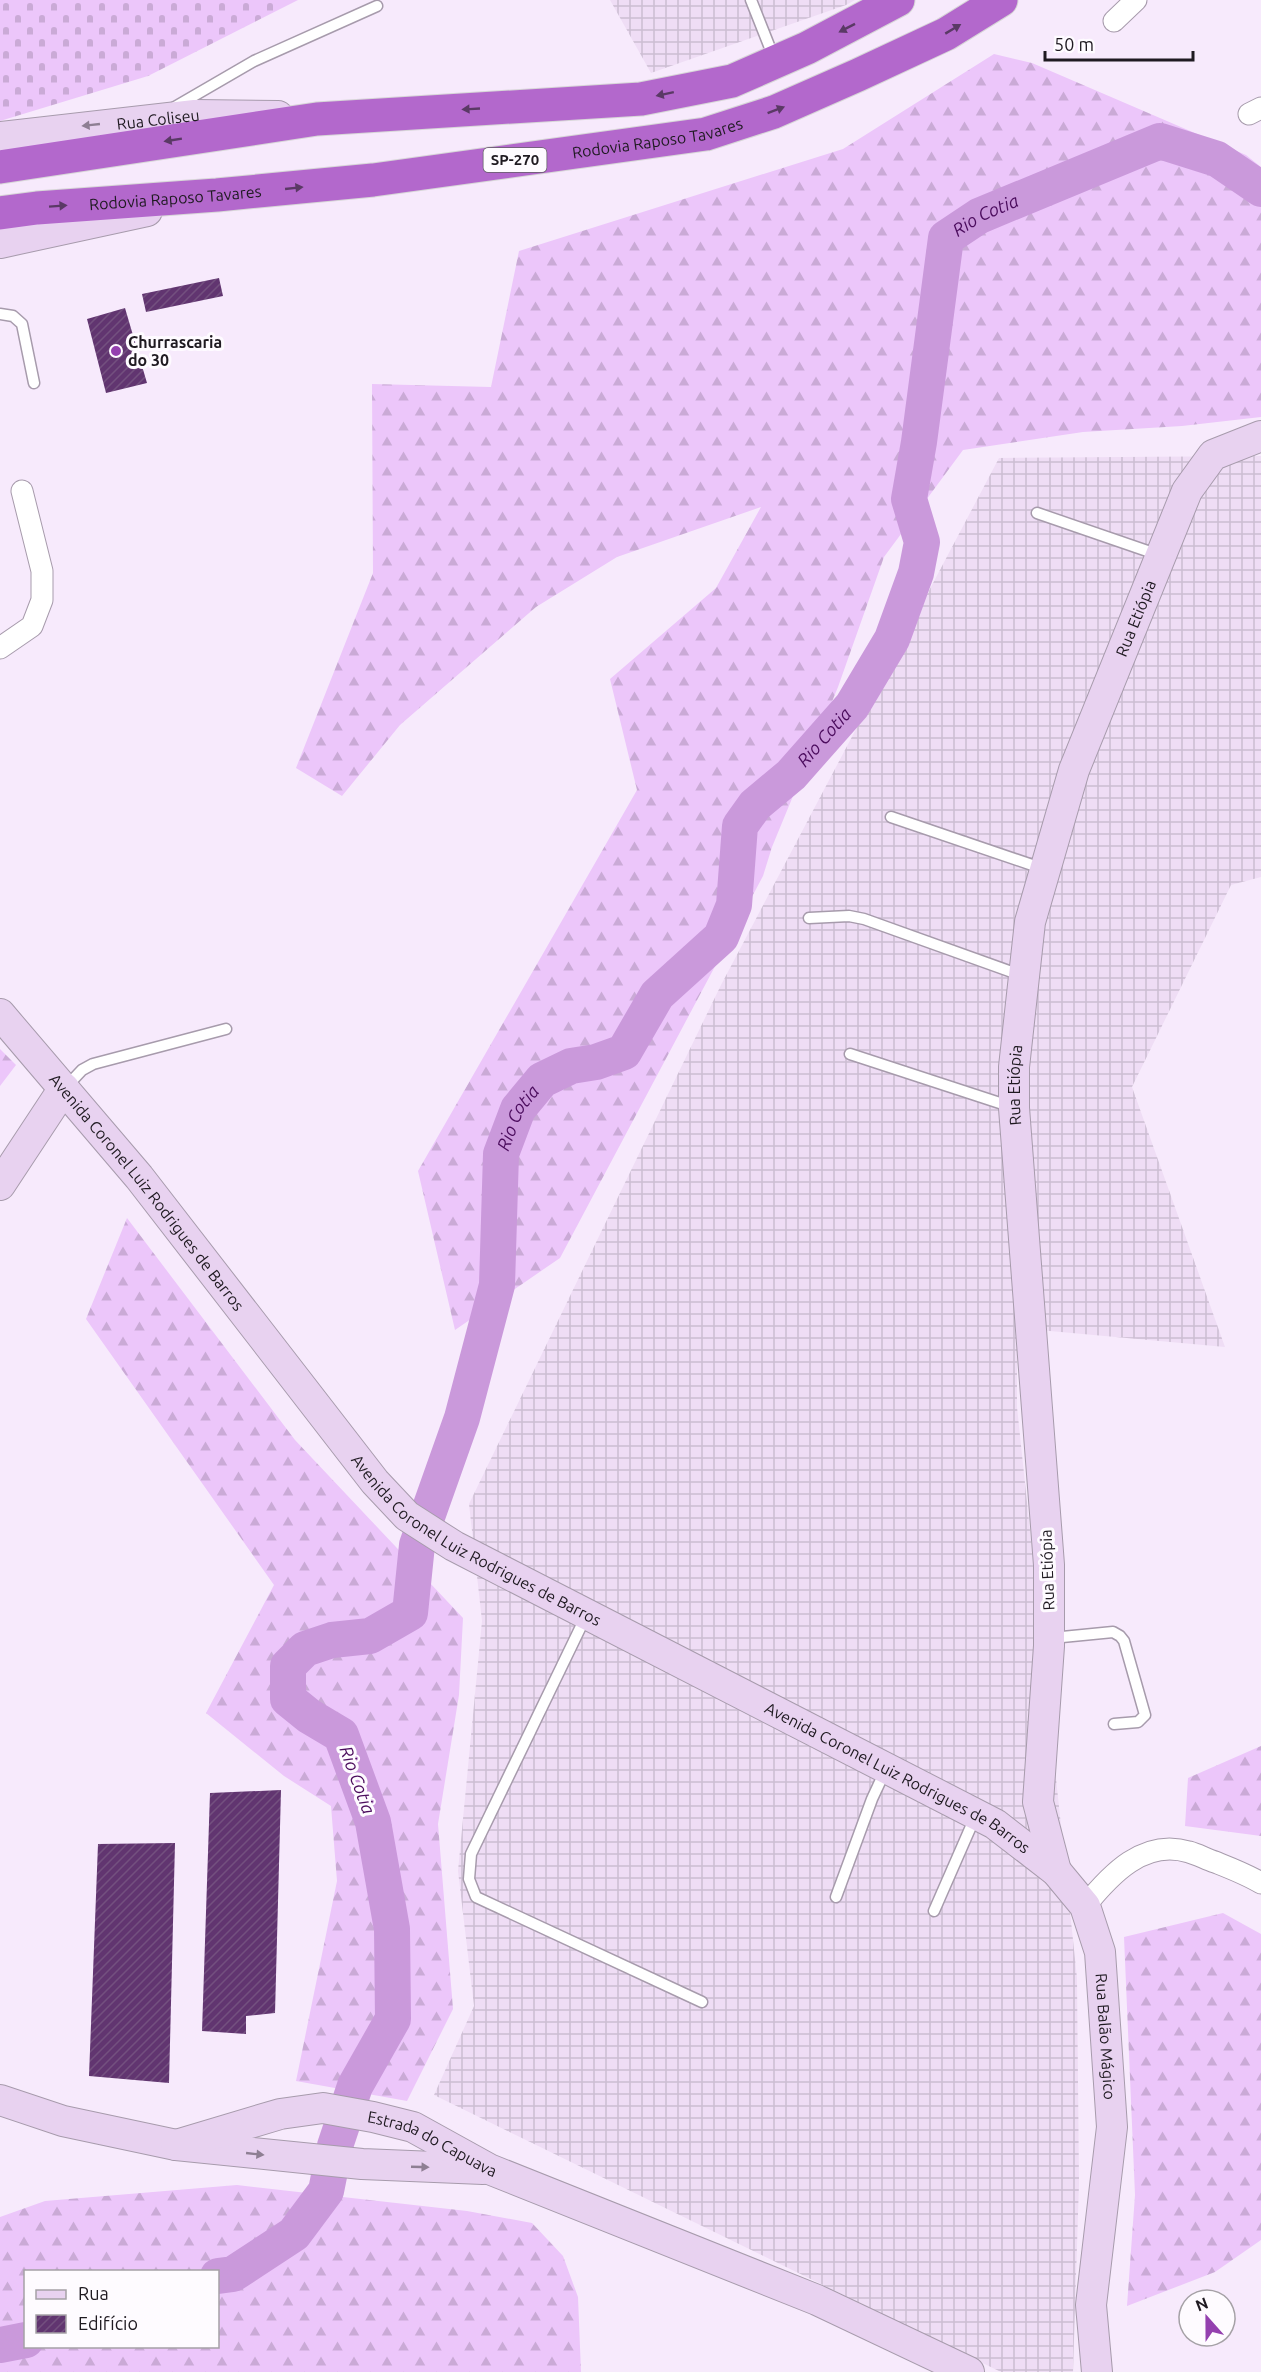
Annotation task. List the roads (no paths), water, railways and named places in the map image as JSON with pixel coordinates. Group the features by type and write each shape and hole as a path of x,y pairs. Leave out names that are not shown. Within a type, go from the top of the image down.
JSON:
{"highway":[{"path":"10,162 317,118 641,99 732,81 807,48 898,0"},
{"name":"Rodovia Raposo Tavares","path":"0,213 373,180 706,134 774,112 858,75 946,34 1000,0"}],"street":[{"path":"1114,21 1136,0"},
{"name":"Rua Coliseu","path":"0,137 155,119 240,114 317,118"},
{"path":"0,243 217,195"},
{"name":"Rua Etiópia","path":"1056,1871 1038,1802 1049,1638 1049,1565 1014,1108 1014,1067 1030,922 1074,770 1187,491 1213,455 1261,436"},
{"path":"0,648 32,626 42,600 42,571 22,491"},
{"name":"Avenida Coronel Luiz Rodrigues de Barros","path":"0,1014 139,1177 375,1482 407,1516 454,1546 986,1819 1056,1871 1085,1906"},
{"path":"0,1185 64,1088"},
{"path":"986,1819 1017,1818 1038,1802"},
{"path":"1085,1906 1105,1880 1135,1858 1160,1849 1187,1851 1250,1876 1261,1883"},
{"name":"Rua Balão Mágico","path":"1085,1906 1100,1952 1112,2127 1091,2305 1097,2372"},
{"name":"Estrada do Capuava","path":"0,2100 63,2121 176,2145 362,2164 489,2169"},
{"name":"Estrada do Capuava","path":"176,2145 280,2114 323,2108 413,2127 489,2169"},
{"path":"489,2169 817,2300 969,2372"}],"lane":[{"path":"751,0 775,62"},
{"path":"155,119 254,61 377,6"},
{"path":"0,314 13,316 22,324 34,383"},
{"path":"1037,513 1161,556"},
{"path":"891,818 1045,870"},
{"path":"808,918 849,916 864,919 1024,977"},
{"path":"64,1088 82,1070 93,1064 226,1029"},
{"path":"850,1054 1014,1108"},
{"path":"587,1614 471,1854 469,1879 476,1898 702,2002"},
{"path":"1049,1638 1113,1632 1124,1641 1145,1715 1138,1722 1114,1724"},
{"path":"836,1897 872,1799 886,1768"},
{"path":"934,1911 986,1819"}],"waterway":[{"name":"Rio Cotia","path":"219,2276 233,2274 294,2234 326,2191 335,2146 355,2086 393,2019 392,1929 373,1822 341,1735 309,1716 288,1699 288,1666 305,1649 332,1640 370,1636 410,1613 417,1545 462,1418 497,1285 501,1154 518,1109 542,1080 571,1066 596,1062 624,1052 657,995 721,937 734,905 740,826 755,805 791,775 852,706 892,639 916,573 922,542 909,499 919,442 946,238 979,216 1160,141 1217,159 1261,189"},
{"name":"Rio Cotia","path":"0,2345 24,2340"}],"place":[{"name":"Churrascaria do 30","path":"116,351"}]}
